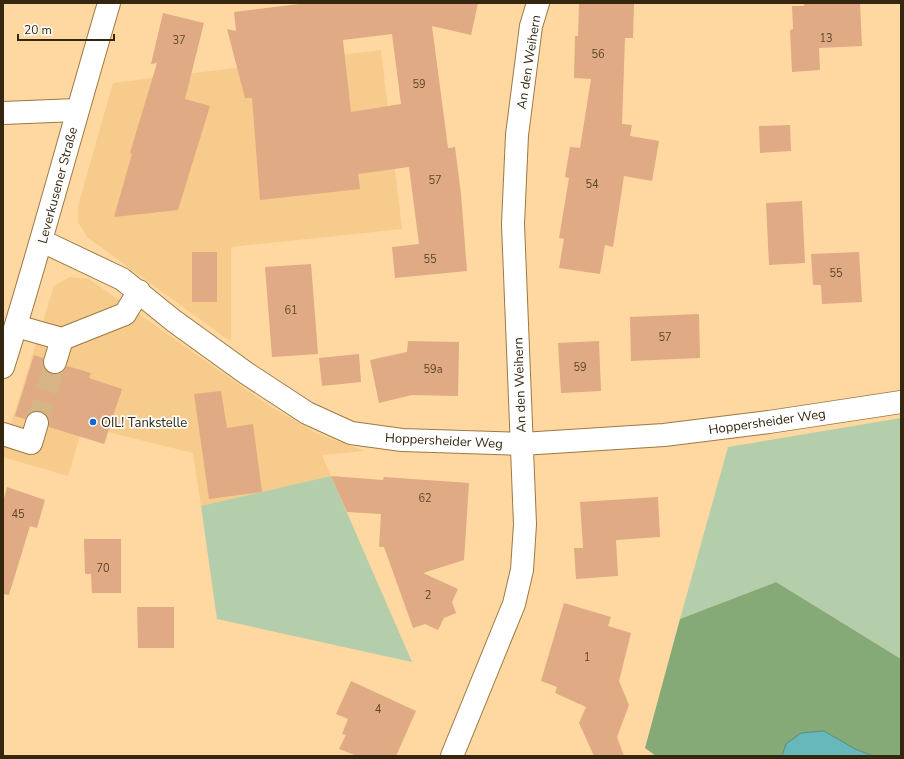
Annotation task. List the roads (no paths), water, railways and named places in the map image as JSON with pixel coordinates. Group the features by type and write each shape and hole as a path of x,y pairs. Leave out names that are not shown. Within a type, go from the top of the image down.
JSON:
{"street":[{"name":"Leverkusener Straße","path":"3,367 42,241 77,110 109,3"},
{"name":"An den Weihern","path":"452,756 514,604 522,570 525,524 513,224 517,135 531,26 538,3"},
{"path":"3,113 77,110"},
{"name":"Hoppersheider Weg","path":"42,241 122,279 174,321 246,373 307,413 350,433 402,440 522,444 664,435 769,422 901,402"},
{"path":"16,326 62,339 125,314 138,291"},
{"path":"55,362 62,339"},
{"path":"3,434 31,443 37,423"}],"water":[{"path":"824,731 855,749 873,756 782,756 786,744 801,733"}],"tunnel":[{"path":"37,423 55,362"}],"place":[{"name":"OIL! Tankstelle","path":"93,422"}]}
